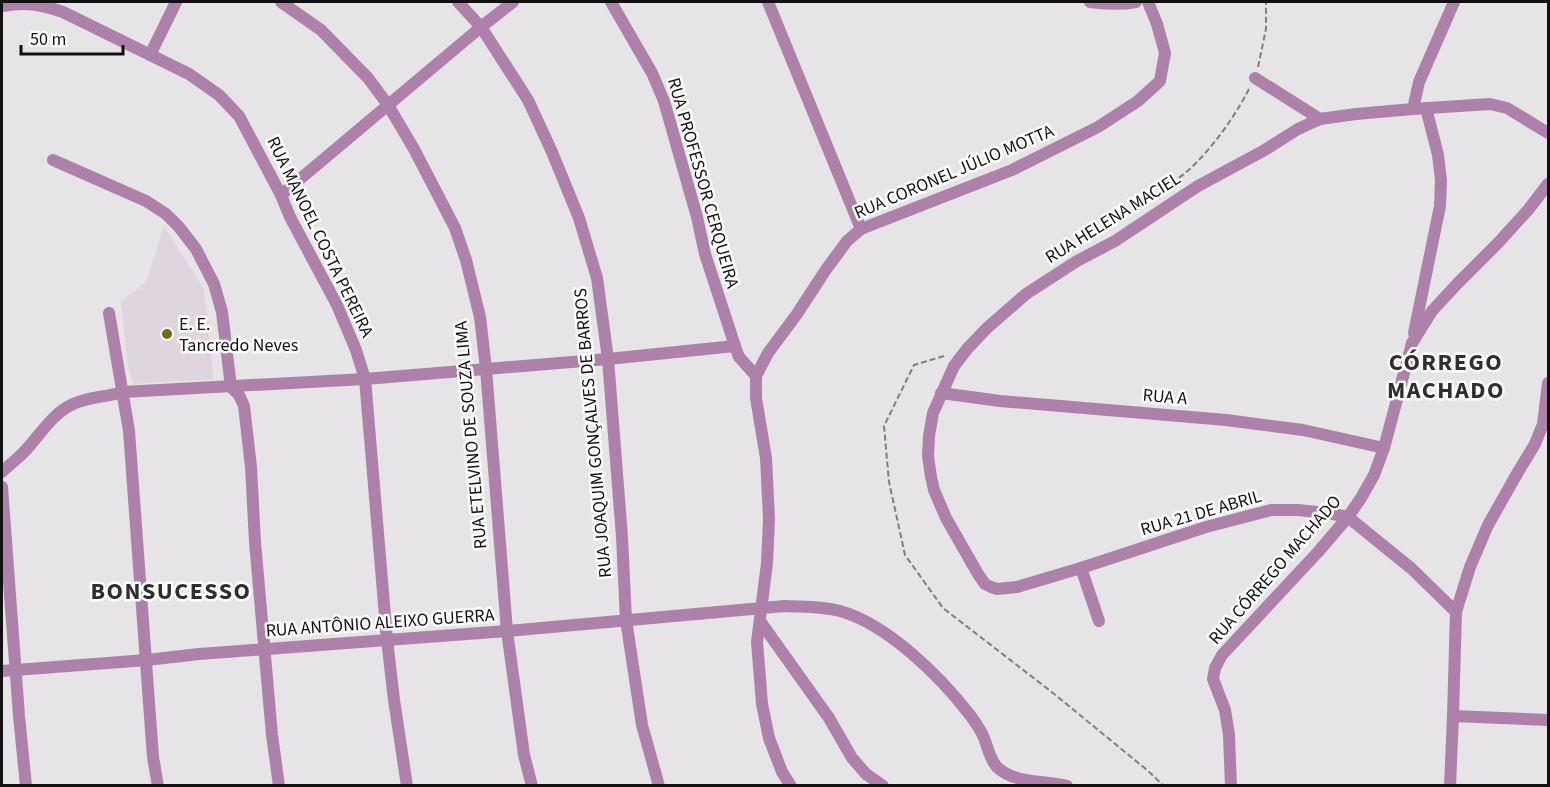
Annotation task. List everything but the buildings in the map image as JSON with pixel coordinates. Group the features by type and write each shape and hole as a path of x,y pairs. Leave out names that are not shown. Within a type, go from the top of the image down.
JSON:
{"street":[{"path":"150,55 176,2"},
{"name":"RUA ETELVINO DE SOUZA LIMA","path":"281,2 321,30 368,78 414,149 455,228 466,260 480,317 507,631 524,755 532,786"},
{"name":"RUA JOAQUIM GONÇALVES DE BARROS","path":"458,2 481,27 528,100 579,218 597,278 608,359 626,621 642,725 659,786"},
{"path":"281,195 513,2"},
{"name":"RUA PROFESSOR CERQUEIRA","path":"611,2 652,73 664,101 697,217 705,254 735,346 739,357 756,376"},
{"path":"768,2 861,229"},
{"path":"1090,2 1102,4 1136,2"},
{"name":"RUA CORONEL JÚLIO MOTTA","path":"756,376 768,353 825,271 847,241 861,229 1012,170 1098,127 1138,101 1160,81 1165,53 1148,2"},
{"path":"1412,343 1440,206 1441,180 1438,155 1419,108 1419,82 1454,2"},
{"name":"RUA MANOEL COSTA PEREIRA","path":"2,6 18,3 42,4 63,12 189,74 219,95 239,116 281,195 290,217 337,305 366,379 387,640 407,786"},
{"path":"1255,78 1320,119"},
{"name":"RUA HELENA MACIEL","path":"997,589 986,584 978,574 946,518 931,477 928,456 929,436 933,413 954,366 987,328 1026,294 1069,265 1115,241 1198,186 1263,151 1284,136 1320,119 1419,108 1490,104 1508,108 1548,133"},
{"path":"54,160 146,201 166,214 196,249 214,284 222,312 231,387 239,394 244,406 251,467 255,542 272,735 279,786"},
{"name":"RUA CÓRREGO MACHADO","path":"1231,786 1229,735 1225,710 1213,678 1215,668 1222,656 1348,517 1374,475 1384,448 1412,343 1432,311 1528,210 1548,184"},
{"path":"109,313 129,431 153,757 158,786"},
{"path":"2,472 54,416 64,409 84,400 123,392 366,379 735,346"},
{"path":"756,376 756,398 766,458 769,519 767,563 757,642 762,704 770,738 782,772 791,786"},
{"path":"1450,786 1456,612 1470,567 1488,525 1535,444 1543,424 1548,383"},
{"name":"RUA A","path":"941,393 1011,402 1226,420 1303,430 1384,448"},
{"path":"2,486 26,786"},
{"name":"RUA 21 DE ABRIL","path":"997,589 1017,587 1206,527 1271,510 1297,510 1348,517 1412,569 1456,612"},
{"path":"1081,568 1099,621"},
{"name":"RUA ANTÔNIO ALEIXO GUERRA","path":"2,672 785,606 825,608 842,611 869,622 908,650 971,716 984,736 990,756 997,767 1005,773 1018,778 1067,786"},
{"path":"760,621 829,718 852,758 866,774 883,786"},
{"path":"1453,716 1548,720"}],"path":[{"path":"1153,201 1210,148 1245,97 1255,78 1261,58 1266,29 1266,2"}],"shaded area":[{"name":"E. E. Tancredo Neves","path":"164,226 204,289 214,379 133,384 128,368 121,301 146,282"}],"place":[{"name":"E. E. Tancredo Neves","path":"167,334"}],"district":[{"name":"CÓRREGO MACHADO","path":"1446,376"},
{"name":"BONSUCESSO","path":"171,591"}]}
